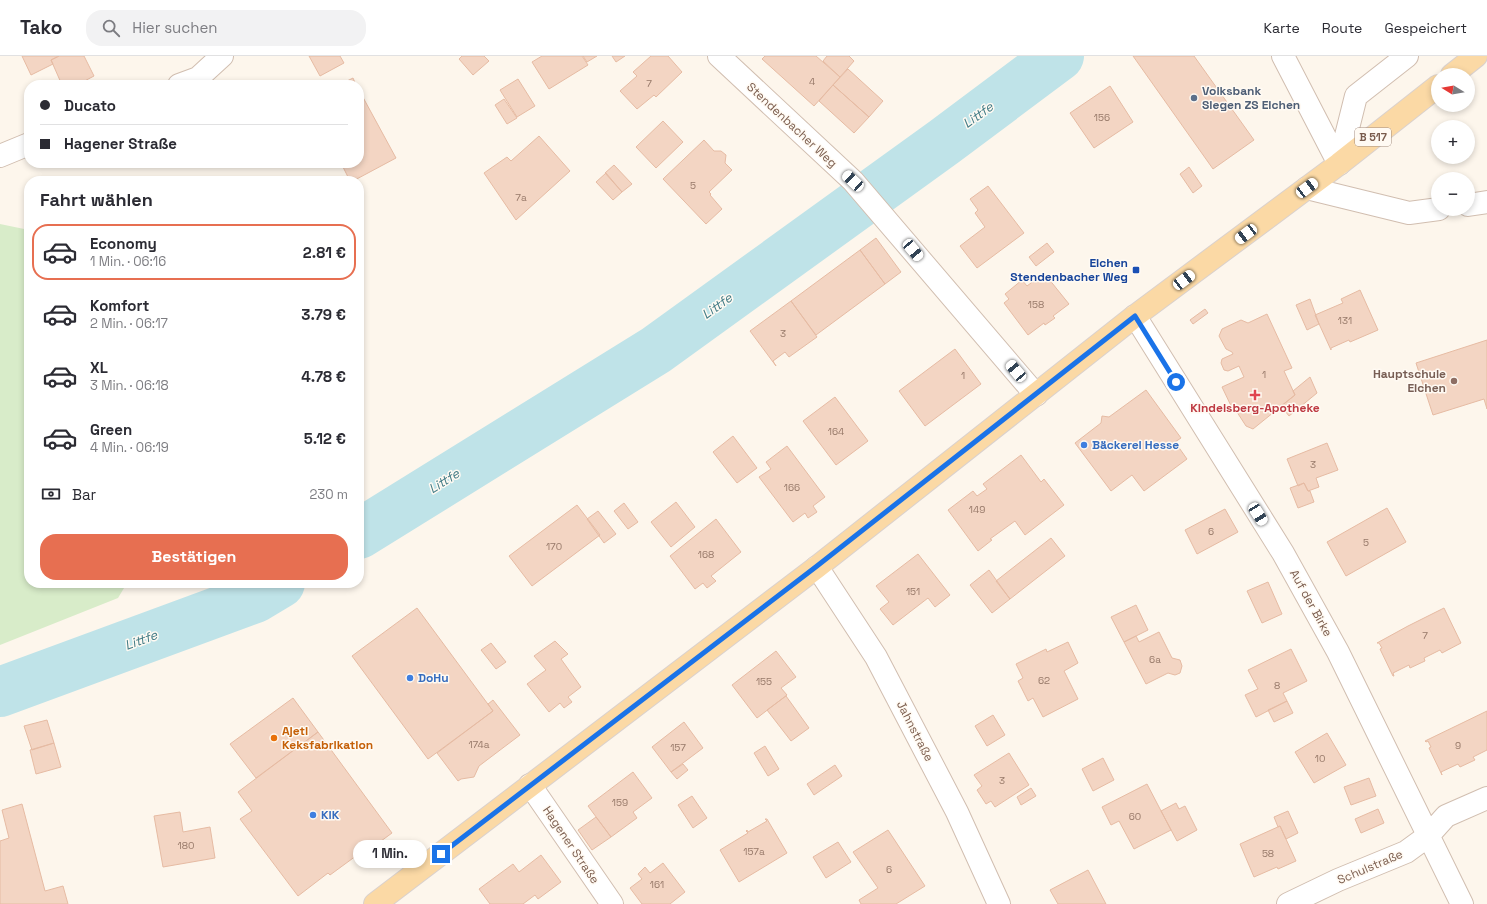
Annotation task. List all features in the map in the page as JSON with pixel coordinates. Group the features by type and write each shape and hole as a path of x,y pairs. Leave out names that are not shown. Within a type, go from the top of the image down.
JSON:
{"main road":[{"path":"1461,68 1476,56"},
{"name":"B 517","path":"375,904 817,566 1135,316 1339,164 1431,92"}],"street":[{"path":"193,80 198,78 222,56"},
{"name":"Stendenbacher Weg","path":"719,56 853,181 1036,395"},
{"path":"1283,56 1339,164"},
{"path":"1339,164 1356,96 1407,56"},
{"path":"0,156 24,146"},
{"path":"1307,188 1409,213 1431,210"},
{"path":"1475,204 1487,202"},
{"name":"Auf der Birke","path":"1135,316 1283,553 1338,652 1462,904"},
{"name":"Jahnstraße","path":"817,566 876,657 956,812 999,904"},
{"name":"Hagener Straße","path":"530,785 612,904"},
{"name":"Schulstraße","path":"1288,904 1338,880 1406,852 1428,836 1446,816 1487,798"}],"green space":[{"path":"0,224 24,229 24,588 124,588 118,598 0,645"}],"building":[{"path":"22,56 59,56 51,60 53,64 31,75"},
{"path":"59,56 84,56 94,76 86,80 60,80 51,60"},
{"path":"309,56 340,56 344,63 320,76"},
{"path":"462,56 484,56 489,61 473,75 459,59"},
{"path":"542,56 582,56 588,65 549,89 532,62"},
{"path":"583,56 597,56 587,62"},
{"path":"612,56 625,56 616,62"},
{"path":"651,56 668,56 682,72 656,97 654,95 637,109 620,91 637,76 633,72"},
{"path":"765,56 816,56 840,77 814,106 762,59"},
{"path":"827,56 849,56 854,61 840,77 823,61"},
{"name":"Volksbank Siegen ZS Eichen","path":"1133,56 1194,56 1254,140 1213,169"},
{"path":"848,69 883,101 869,117 833,85"},
{"path":"518,79 535,106 517,117 500,90"},
{"path":"833,85 869,117 854,133 819,101"},
{"path":"1110,86 1133,122 1094,148 1070,113"},
{"path":"364,99 396,158 362,176 348,176 344,168 364,168"},
{"path":"504,99 517,118 507,124 495,105"},
{"path":"663,121 683,142 656,168 636,147"},
{"path":"539,136 570,171 516,220 484,173 507,157 511,161"},
{"path":"704,140 714,151 721,151 726,155 725,163 732,170 709,192 722,209 706,224 663,179"},
{"path":"614,165 632,184 622,192 605,173"},
{"path":"1189,167 1202,186 1193,193 1180,174"},
{"path":"606,173 622,192 613,200 596,182"},
{"path":"988,186 1024,233 977,268 960,246 985,227 975,213 978,210 970,199"},
{"path":"876,238 901,272 885,284 860,250"},
{"path":"1047,243 1054,252 1036,266 1029,257"},
{"path":"860,250 885,284 816,335 791,301"},
{"path":"1044,273 1069,304 1053,316 1055,318 1045,325 1044,323 1028,335 1004,303 1009,299 1005,294 1022,280 1027,286"},
{"path":"1360,290 1378,330 1350,342 1349,340 1331,348 1331,350 1315,315 1343,303 1341,299"},
{"path":"1310,299 1319,324 1307,330 1296,305"},
{"path":"791,301 817,337 789,357 785,352 773,361 776,366 750,331"},
{"path":"1205,309 1208,313 1193,324 1190,320"},
{"path":"1267,314 1292,368 1284,371 1295,395 1253,429 1246,426 1235,409 1233,410 1222,387 1244,377 1239,366 1228,371 1224,370 1221,363 1222,359 1233,354 1226,349 1219,336 1222,329 1241,320 1248,323"},
{"name":"Hauptschule Eichen","path":"1487,340 1487,409 1484,399 1433,415 1416,363"},
{"path":"955,349 981,384 925,426 899,391"},
{"path":"1310,377 1317,393 1289,416 1281,406 1295,395 1293,391"},
{"path":"1146,390 1181,438 1175,442 1187,459 1144,491 1132,475 1111,491 1075,443 1101,423 1102,416 1109,417"},
{"path":"835,397 868,441 836,465 803,421"},
{"path":"733,436 757,468 737,483 713,452"},
{"path":"1327,443 1338,470 1316,478 1319,487 1308,491 1304,483 1298,486 1287,459"},
{"path":"787,446 825,497 813,506 817,512 808,518 805,513 793,522 759,477 771,469 766,462"},
{"path":"1021,455 1041,482 1044,479 1064,505 1025,535 1015,521 990,539 992,540 978,551 948,510 973,491 977,496 987,489 983,484"},
{"path":"1304,483 1308,491 1310,491 1314,502 1298,508 1290,488"},
{"path":"676,502 695,527 671,547 651,522"},
{"path":"624,503 638,522 628,529 614,511"},
{"path":"577,505 600,535 532,586 509,556"},
{"path":"1387,508 1406,542 1346,576 1327,542"},
{"path":"1225,509 1238,532 1197,554 1185,530"},
{"path":"598,511 616,534 604,543 587,519"},
{"path":"716,519 741,552 711,576 716,581 707,588 703,583 695,589 670,556"},
{"path":"1051,538 1065,556 1010,599 996,581"},
{"path":"918,554 950,595 935,607 928,598 893,625 880,609 889,602 876,586"},
{"path":"989,570 1010,599 992,613 970,585"},
{"path":"1268,582 1282,614 1262,623 1247,591"},
{"path":"1136,605 1148,630 1124,642 1111,617"},
{"path":"417,608 493,711 428,759 352,656"},
{"path":"1444,608 1461,643 1442,653 1440,650 1424,658 1425,661 1410,668 1409,665 1393,673 1393,676 1380,649 1382,648 1379,643 1377,643"},
{"path":"1159,632 1172,658 1180,660 1182,666 1180,673 1175,675 1168,673 1146,684 1124,642 1136,636 1139,642"},
{"path":"555,641 568,654 561,659 581,687 568,697 572,702 564,708 560,703 549,712 527,684 546,670 534,656"},
{"path":"1068,642 1078,663 1064,671 1078,699 1043,717 1033,698 1028,701 1018,681 1023,678 1016,664 1046,649 1047,652"},
{"path":"491,643 506,662 496,669 481,650"},
{"path":"1291,649 1307,681 1283,693 1287,701 1256,717 1245,695 1258,689 1248,670"},
{"path":"776,651 796,677 781,688 787,695 757,718 732,685"},
{"path":"786,696 809,728 791,741 767,710"},
{"name":"Ajeti Keksfabrikation","path":"293,698 318,732 256,778 230,744"},
{"path":"493,700 520,735 479,766 474,777 461,779 458,781 437,753 493,711 488,704"},
{"path":"1287,701 1293,713 1274,722 1268,710"},
{"path":"1487,711 1487,750 1473,757 1475,760 1460,767 1458,764 1441,772 1442,775 1429,748 1431,747 1428,741 1425,741"},
{"path":"993,715 1005,735 987,746 975,726"},
{"path":"47,720 54,743 32,750 24,726"},
{"path":"684,722 703,748 671,772 652,747"},
{"name":"KiK","path":"318,732 392,833 362,855 360,853 330,875 328,873 298,896 240,819 252,811 238,792"},
{"path":"1327,733 1346,765 1314,783 1295,752"},
{"path":"54,743 61,767 36,774 30,750"},
{"path":"765,746 779,769 768,776 754,753"},
{"path":"1009,753 1029,785 995,807 991,801 986,804 977,790 982,786 974,775"},
{"path":"1103,758 1114,780 1093,791 1082,769"},
{"path":"683,764 688,770 677,779 671,772"},
{"path":"835,765 842,776 814,795 807,784"},
{"path":"633,772 652,798 633,812 637,818 611,837 588,806"},
{"path":"1369,778 1376,796 1351,805 1344,787"},
{"path":"1147,784 1171,830 1134,849 1119,821 1111,825 1102,807"},
{"path":"1031,788 1036,796 1021,805 1017,797"},
{"path":"692,796 707,818 693,828 678,805"},
{"path":"1176,803 1179,809 1185,806 1197,830 1177,841 1161,811"},
{"path":"22,804 45,891 63,886 68,904 0,904 0,841 9,838 2,810"},
{"path":"1378,809 1384,823 1361,833 1355,819"},
{"path":"1288,811 1298,833 1286,839 1280,826 1278,827 1274,817"},
{"path":"180,812 183,832 210,827 215,858 163,867 154,816"},
{"path":"596,817 611,837 592,850 578,830"},
{"path":"765,819 767,819 787,853 739,882 720,850 748,833 746,831 747,830 748,832 767,821"},
{"path":"1280,826 1296,861 1254,877 1240,844"},
{"path":"888,830 925,886 896,904 861,904 859,900 878,888 853,852"},
{"path":"838,842 851,862 826,878 813,857"},
{"path":"541,855 561,882 538,899 535,895 523,904 490,904 479,889 513,864 519,872"},
{"path":"663,863 685,892 670,904 642,904 630,888 642,879 638,874 645,867 650,873"},
{"path":"1088,870 1106,904 1058,904 1050,890"}],"waterway":[{"name":"Littfe","path":"364,531 656,350 944,142 1059,56"},
{"name":"Littfe","path":"0,692 255,598 272,588"}],"place":[{"name":"Volksbank Siegen ZS Eichen","path":"1194,98"},
{"name":"Eichen Stendenbacher Weg","path":"1136,270"},
{"name":"Hauptschule Eichen","path":"1454,381"},
{"name":"Kindelsberg-Apotheke","path":"1255,395"},
{"name":"Bäckerei Hesse","path":"1084,445"},
{"name":"DoHu","path":"410,678"},
{"name":"Ajeti Keksfabrikation","path":"274,738"},
{"name":"KiK","path":"313,815"}],"route":[{"path":"441,854 817,566 1135,316 1176,382"}]}
